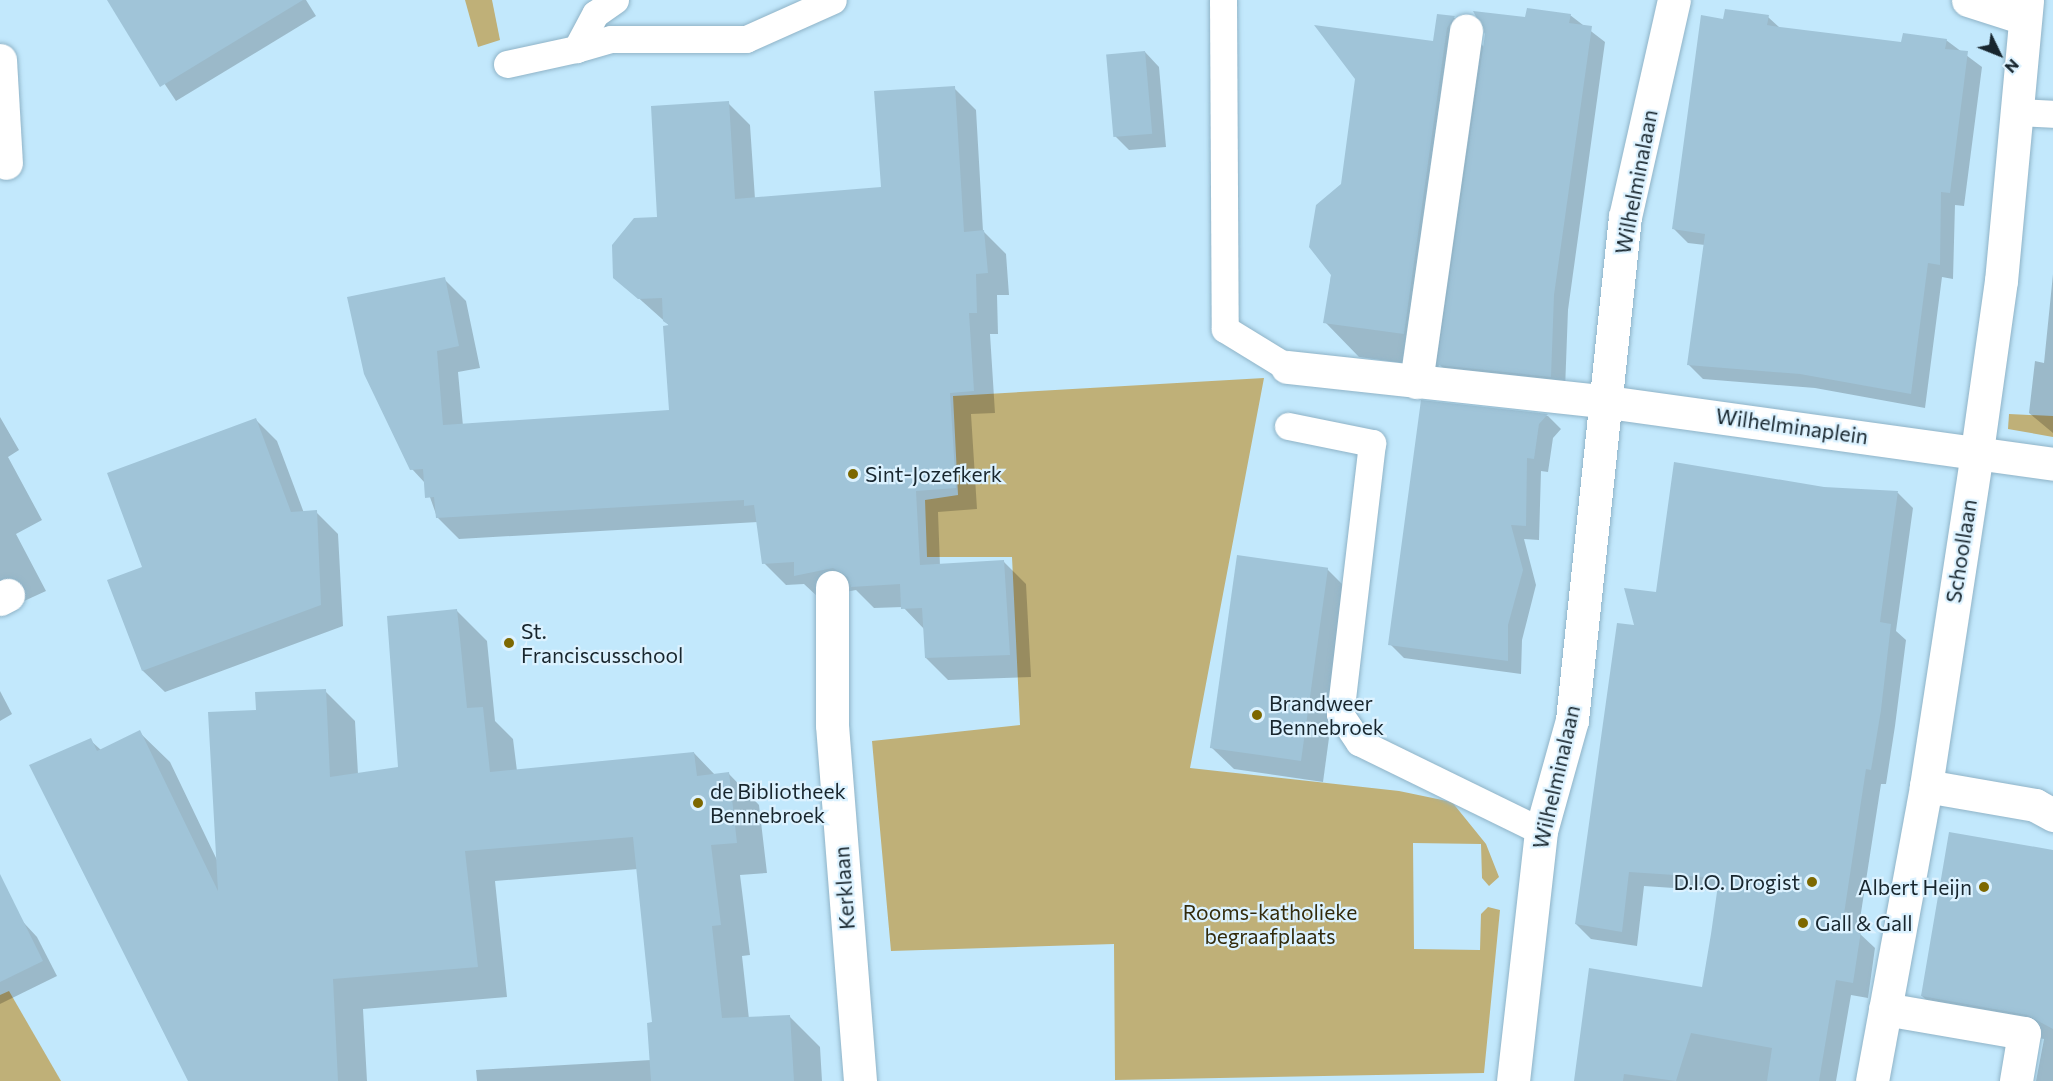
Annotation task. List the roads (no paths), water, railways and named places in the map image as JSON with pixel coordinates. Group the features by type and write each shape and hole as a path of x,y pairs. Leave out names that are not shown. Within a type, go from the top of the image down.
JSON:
{"street":[{"name":"Wilhelminalaan","path":"1513,1081 1541,831 1572,720 1608,402 1625,217 1674,0"},
{"name":"Schoollaan","path":"1872,1081 1926,786 1977,451 2017,112 2026,9 1968,0"},
{"path":"1416,382 1466,31"},
{"path":"0,60 6,163"},
{"path":"1287,368 1608,402"},
{"name":"Wilhelminaplein","path":"1608,402 1977,451 2053,464"},
{"name":"Kerklaan","path":"832,587 832,725 860,1081"},
{"path":"1926,786 2035,805 2053,815"},
{"path":"1885,1009 2024,1033 2016,1081"}],"lane":[{"path":"576,50 595,14 615,0"},
{"path":"507,64 576,50 611,39 746,39 787,7 832,0"},
{"path":"1223,0 1225,329 1287,368"},
{"path":"2017,112 2053,114"},
{"path":"1288,426 1372,443 1340,714 1359,742 1541,831"}],"place":[{"name":"Sint-Jozefkerk","path":"853,474"},
{"name":"St. Franciscusschool","path":"509,643"},
{"name":"Brandweer Bennebroek","path":"1257,715"},
{"name":"de Bibliotheek Bennebroek","path":"698,803"},
{"name":"D.I.O. Drogist","path":"1812,882"},
{"name":"Albert Heijn","path":"1984,887"},
{"name":"Gall & Gall","path":"1803,923"}],"park label":[{"name":"Rooms-katholieke begraafplaats","path":"1270,924"}]}
